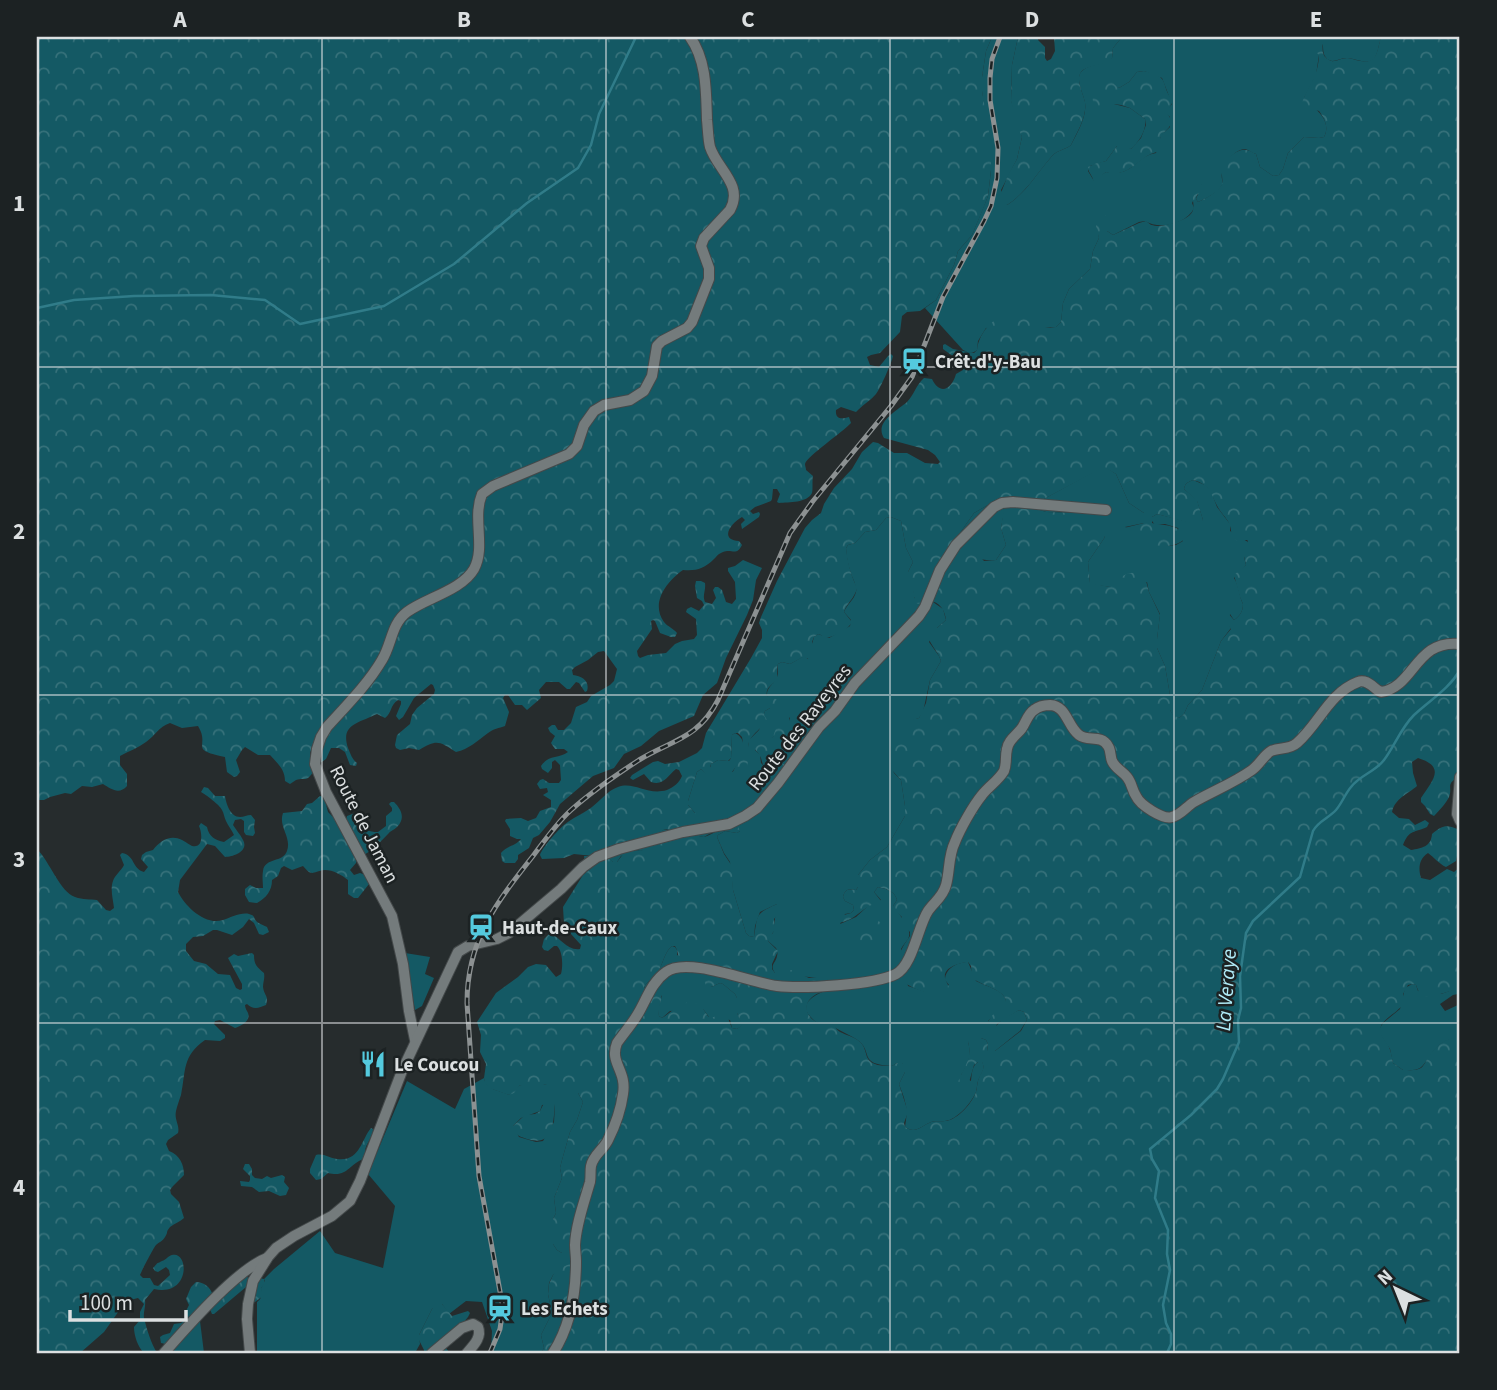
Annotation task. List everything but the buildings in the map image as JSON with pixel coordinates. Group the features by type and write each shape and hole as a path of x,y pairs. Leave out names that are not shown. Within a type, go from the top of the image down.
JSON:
{"street":[{"name":"Route de Jaman","path":"414,1044 403,964 392,916 326,792 315,764 317,749 327,727 379,665 401,617 464,581 472,572 479,557 477,520 482,494 493,486 569,454 577,446 584,425 594,411 604,405 630,400 644,391 652,376 657,346 687,328 692,322 709,279 709,268 701,246 704,238 730,210 735,196 733,185 710,146 702,65 690,37"},
{"name":"Route des Raveyres","path":"164,1353 222,1292 258,1261 268,1257 294,1236 340,1211 350,1201 414,1044 456,955 464,947 497,939 509,933 583,867 597,858 674,834 729,824 757,807 860,678 915,621 925,607 949,554 994,507 1013,502 1106,510"},
{"path":"554,1353 572,1313 577,1258 575,1245 592,1163 608,1140 623,1096 624,1078 615,1059 615,1049 649,992 668,970 677,967 716,971 776,986 791,987 867,982 895,975 901,970 918,939 926,915 942,896 955,840 982,795 996,782 1005,768 1010,741 1032,712 1041,706 1060,708 1077,734 1106,743 1110,748 1113,764 1129,780 1138,800 1168,818 1174,817 1254,769 1271,751 1286,749 1298,742 1331,702 1359,681 1366,681 1381,692 1388,691 1428,652 1440,645 1459,643"},
{"path":"1460,777 1457,814 1460,821"},
{"path":"250,1353 247,1319 249,1294 253,1281 268,1257"},
{"path":"432,1353 462,1328 473,1324 478,1327 480,1334 467,1353"}],"green space":[{"path":"37,37 992,37 986,51 982,77 991,144 988,196 972,235 958,251 936,300 920,311 907,312 902,316 900,332 880,353 867,357 870,365 879,367 888,356 893,356 880,387 872,398 856,412 841,407 836,410 838,417 849,417 851,423 807,460 806,470 813,476 810,496 779,503 780,494 777,489 773,489 771,501 750,511 753,514 759,512 759,517 742,529 741,524 745,520 742,517 729,530 729,538 742,545 738,551 721,553 700,569 683,570 671,580 662,593 660,615 677,633 675,637 671,637 660,633 655,621 651,621 652,629 637,651 640,658 666,653 675,644 694,639 697,635 696,619 686,612 691,607 699,611 704,605 697,598 696,581 705,583 705,602 712,604 716,598 713,590 718,587 722,590 726,602 732,604 736,599 735,582 728,568 743,560 762,568 756,580 753,600 717,683 703,695 694,716 659,731 641,746 624,754 614,768 593,776 560,804 550,822 533,838 529,848 518,855 515,863 502,861 501,853 521,839 510,836 510,829 505,821 521,818 528,821 536,818 540,811 551,807 551,800 543,795 548,792 547,788 540,789 537,784 543,779 549,783 559,783 560,765 555,760 552,762 548,773 541,766 547,760 568,752 555,749 551,743 555,736 548,728 555,725 558,730 564,730 571,723 576,707 614,681 617,669 604,651 598,652 572,670 573,675 586,682 587,691 576,682 567,689 559,682 546,682 539,690 541,698 527,710 522,705 515,705 508,695 505,695 503,698 509,712 505,726 492,730 469,747 456,752 438,743 419,750 396,748 397,735 410,724 417,708 434,694 435,690 431,684 414,698 399,720 396,716 401,701 398,700 385,718 377,714 349,729 346,740 356,766 350,765 345,752 339,748 331,748 326,759 320,763 312,748 310,753 313,772 307,779 296,780 290,784 285,781 282,770 270,755 258,755 245,747 236,760 240,772 234,777 227,772 225,757 203,749 198,726 182,728 170,723 143,744 120,756 120,765 127,774 127,786 124,789 115,790 103,784 82,786 71,794 37,800"},
{"path":"992,37 1018,37 1012,65 1011,100 1022,137 1017,159 1001,190 1007,205 1026,189 1054,154 1071,145 1081,125 1085,108 1079,82 1080,74 1085,68 1112,58 1113,48 1122,37 1381,37 1375,57 1371,61 1346,58 1331,61 1324,55 1323,44 1316,75 1304,98 1324,120 1324,137 1304,137 1288,153 1279,175 1273,176 1260,167 1256,154 1245,149 1237,151 1225,165 1220,188 1198,202 1196,199 1202,184 1192,203 1194,208 1179,222 1158,225 1145,221 1113,235 1107,231 1098,232 1099,238 1093,251 1090,269 1069,289 1063,303 1061,322 1056,327 1040,327 1035,323 986,328 978,341 977,350 970,353 963,350 925,308 936,300 958,251 972,235 988,196 991,170 982,91 986,51","holes":["1144,71 1162,78 1172,104 1166,113 1170,117 1170,127 1161,135 1156,153 1122,172 1106,172 1094,181 1088,171 1090,166 1106,161 1117,146 1131,149 1145,127 1145,119 1130,108 1114,104 1112,82 1119,88 1129,82 1137,72"]},
{"path":"1018,37 1038,37 1045,47 1047,61 1055,51 1054,37 1122,37 1113,48 1111,61 1086,68 1080,73 1084,113 1071,145 1054,154 1026,189 1007,205 1001,203 999,198 1017,159 1022,137 1011,101 1012,65"},
{"path":"1381,37 1460,37 1460,777 1452,782 1448,799 1434,816 1421,802 1421,798 1433,780 1435,770 1418,758 1412,762 1417,786 1399,800 1392,812 1399,818 1409,819 1415,825 1425,820 1429,823 1427,827 1408,836 1403,845 1411,850 1425,846 1430,842 1432,834 1443,827 1460,830 1460,851 1456,861 1446,867 1428,853 1421,861 1420,867 1421,878 1430,880 1447,869 1454,872 1460,867 1460,990 1425,996 1420,995 1416,985 1408,985 1403,994 1404,1003 1384,1021 1380,1030 1393,1063 1403,1070 1421,1068 1440,1044 1447,1039 1460,1038 1460,1353 541,1353 544,1348 541,1335 552,1313 549,1284 560,1268 581,1258 578,1253 562,1253 557,1250 552,1235 556,1213 554,1198 562,1178 560,1168 570,1132 583,1102 578,1093 561,1093 547,1084 531,1092 520,1085 509,1095 489,1088 484,1078 486,1064 480,1052 481,1035 477,1022 496,993 528,967 546,965 556,977 561,974 562,959 559,948 554,946 548,951 544,950 544,939 550,933 568,946 580,949 581,945 564,924 563,907 583,875 603,859 608,856 613,862 617,862 624,853 641,851 656,842 693,835 704,837 725,828 738,827 740,831 737,833 725,831 717,837 732,866 733,890 746,933 754,937 757,919 761,913 777,904 780,906 782,909 774,919 775,929 768,941 778,951 772,969 775,973 791,970 809,978 830,979 827,989 812,997 808,1003 808,1013 812,1019 820,1023 828,1021 840,1032 858,1040 874,1064 892,1066 902,1063 905,1066 899,1084 908,1112 904,1123 909,1129 915,1130 931,1122 950,1120 971,1101 983,1069 982,1062 974,1065 968,1086 961,1091 957,1088 968,1061 970,1038 986,1040 987,1051 995,1051 1021,1031 1027,1020 1024,1012 1019,1010 997,1024 994,1032 987,1034 989,1019 1006,1000 996,990 972,978 968,962 953,966 947,971 945,978 950,990 944,996 930,994 908,985 898,971 898,961 910,932 902,924 902,917 894,910 893,906 897,900 890,891 878,887 874,892 881,901 879,903 867,907 847,921 831,921 854,910 853,905 843,897 845,892 856,890 858,875 870,860 887,847 905,816 901,780 890,768 893,736 901,722 919,718 926,703 930,680 941,661 927,634 946,620 941,607 936,603 915,602 913,591 906,584 906,577 913,562 906,548 901,521 886,518 876,530 865,532 846,548 857,588 844,612 852,622 836,635 825,638 818,634 814,637 812,642 816,654 812,660 803,657 790,664 778,664 777,680 769,687 767,696 776,699 781,705 779,709 770,708 765,711 767,720 749,742 744,781 739,782 731,777 743,748 742,737 738,733 732,735 731,758 711,764 716,776 707,776 701,769 697,772 688,805 701,820 701,825 676,831 663,830 657,836 644,840 634,839 599,851 593,856 574,854 564,858 542,859 540,855 544,848 564,825 614,789 630,786 660,791 670,789 678,783 682,776 676,769 659,783 651,782 644,774 633,780 630,778 653,762 679,762 702,748 706,733 762,638 759,623 761,617 805,528 821,513 834,488 852,469 862,452 873,442 894,453 907,453 925,463 940,462 928,450 884,438 882,427 893,413 907,402 924,378 932,379 942,389 949,387 956,374 963,370 965,365 943,349 943,345 974,353 991,323 1012,313 1025,315 1039,325 1056,327 1061,322 1063,303 1069,289 1090,269 1093,251 1099,238 1096,222 1101,213 1108,219 1107,231 1113,235 1146,221 1157,226 1188,217 1193,210 1194,187 1203,184 1204,187 1197,195 1198,202 1214,193 1222,184 1225,163 1242,150 1256,154 1260,167 1273,176 1279,175 1288,153 1304,137 1324,137 1326,130 1319,111 1304,107 1302,103 1315,75 1319,55 1309,45 1317,39 1322,43 1324,55 1331,61 1347,58 1368,61 1375,56","holes":["1104,467 1116,474 1129,503 1144,513 1144,523 1124,528 1124,533 1147,543 1171,545 1186,538 1184,533 1172,526 1152,523 1152,517 1157,514 1197,525 1202,523 1197,500 1184,489 1185,485 1193,480 1200,482 1211,493 1229,522 1234,539 1248,541 1243,552 1246,565 1234,575 1243,604 1242,611 1234,620 1225,613 1224,618 1231,629 1221,641 1202,690 1179,718 1170,710 1165,666 1157,648 1160,615 1145,577 1130,573 1110,587 1090,583 1088,562 1105,537 1095,519 1082,513 1040,510 1042,500","993,502 1004,507 1001,528 1006,545 996,560 984,561 968,544 956,551 950,547 974,513","675,946 679,959 687,963 697,962 706,986 720,983 735,994 737,1013 742,1025 737,1029 732,1028 727,1016 718,1014 709,1017 701,1006 693,1002 683,1004 662,1018 659,1016 661,994 644,987 658,971 666,953"]},
{"path":"1144,71 1162,79 1173,101 1167,113 1171,124 1160,139 1164,145 1163,149 1123,172 1106,172 1099,183 1094,185 1088,167 1106,161 1117,146 1122,144 1131,149 1141,138 1146,125 1145,119 1121,105 1114,104 1101,110 1093,102 1092,92 1103,80 1112,81 1119,88 1129,82 1137,72"},
{"path":"1104,466 1116,474 1129,503 1144,513 1144,523 1125,527 1167,546 1183,541 1178,528 1165,524 1155,525 1152,517 1157,514 1197,524 1203,520 1197,501 1184,489 1187,483 1193,480 1211,491 1217,507 1230,524 1230,531 1248,542 1244,557 1246,565 1234,578 1243,604 1242,611 1234,620 1230,614 1231,628 1221,641 1202,690 1179,718 1173,716 1170,710 1165,666 1157,648 1160,614 1147,582 1110,587 1090,584 1088,562 1105,537 1082,513 1040,510 1042,500"},
{"path":"993,502 1005,507 1001,528 1006,545 996,560 972,557 950,547 974,513"},
{"path":"886,518 901,521 906,548 913,562 908,572 914,598 933,602 943,609 946,620 937,628 929,642 941,661 930,680 923,712 891,746 890,763 901,780 905,816 887,847 870,860 858,875 856,890 845,892 845,901 853,905 854,910 845,914 840,924 881,900 874,892 878,887 890,891 897,900 893,906 909,930 908,939 901,949 908,986 926,992 949,985 945,980 950,969 968,962 976,981 998,991 1006,1000 988,1021 995,1027 1019,1010 1024,1012 1027,1020 1020,1031 995,1051 987,1051 988,1044 981,1038 968,1042 969,1059 961,1075 971,1081 976,1063 982,1061 983,1067 974,1096 964,1110 950,1120 931,1122 915,1130 905,1127 906,1109 899,1084 905,1072 902,1063 892,1066 874,1063 856,1039 832,1026 818,1023 808,1014 808,1003 825,991 817,978 775,973 773,970 777,952 768,941 773,933 777,904 760,912 754,937 746,933 733,890 730,862 717,837 725,831 740,831 716,830 704,837 693,835 641,851 633,850 621,856 617,862 608,857 602,859 586,873 584,856 593,856 599,851 634,839 644,840 671,829 695,813 688,801 697,772 701,769 708,776 711,764 718,760 729,761 732,735 735,733 743,741 743,751 732,772 745,767 749,740 759,730 765,711 770,708 771,699 767,693 777,677 778,664 790,664 804,656 808,659 814,637 818,634 829,638 850,626 851,620 844,612 856,589 846,548 865,532 876,530","holes":["790,717 781,751 771,764 773,766 780,762 770,772 761,763 760,755 755,750 773,737"]},
{"path":"787,710 789,731 783,739 781,751 771,764 773,766 780,762 785,765 784,769 770,772 754,746 760,738 773,737 780,716"},
{"path":"204,787 215,796 225,796 234,815 251,815 255,820 255,833 253,836 246,835 244,821 235,820 233,825 244,844 242,850 236,855 225,857 215,846 207,844 180,880 178,892 191,909 209,920 249,914 267,927 269,932 259,934 249,919 232,935 213,930 203,936 193,937 186,944 186,951 194,961 206,964 218,974 230,975 236,988 240,990 242,984 228,958 234,954 238,956 252,953 256,966 264,973 266,1005 256,1008 245,1005 247,1021 235,1028 220,1020 215,1021 214,1024 225,1038 220,1041 205,1040 192,1052 186,1064 176,1114 178,1133 166,1144 169,1151 179,1158 183,1168 184,1175 170,1190 179,1202 184,1218 170,1227 156,1245 140,1275 150,1278 154,1285 158,1286 170,1275 166,1267 155,1271 153,1268 157,1263 171,1256 178,1255 182,1259 183,1273 175,1286 166,1290 154,1289 145,1300 144,1318 157,1353 144,1353 137,1341 134,1327 140,1320 144,1304 138,1298 126,1301 104,1332 80,1353 37,1353 37,849 70,894 81,899 97,900 110,911 114,908 113,881 124,865 120,855 122,853 129,856 137,868 144,872 148,867 141,859 142,855 166,839 178,838 192,846 199,845 201,823 207,827 211,836 218,840 224,842 234,835 221,808 201,792"},
{"path":"320,796 324,797 328,812 338,822 355,813 364,829 372,832 378,832 386,826 386,816 392,811 389,804 391,802 394,802 400,811 402,817 397,827 370,851 357,858 350,870 354,875 360,873 368,876 369,884 358,898 354,898 348,894 348,880 337,873 325,870 311,873 303,866 292,870 284,866 272,880 266,896 257,903 249,902 245,889 250,885 263,888 264,867 285,855 287,851 283,813 302,811 307,804"},
{"path":"878,921 889,930 879,939 857,947 848,942 852,934 860,928"},
{"path":"672,946 677,950 677,955 697,962 711,987 720,983 735,994 737,1013 743,1025 737,1029 732,1028 730,1020 709,1017 703,1009 670,1011 662,1018 659,1016 662,996 644,987 658,971"},
{"path":"405,953 430,957 425,974 434,978 422,1006 415,1010"},
{"path":"1416,985 1418,991 1441,994 1460,990 1458,994 1440,1004 1445,1011 1460,1004 1460,1038 1441,1043 1420,1068 1403,1070 1393,1063 1380,1028 1400,1009 1405,988"},
{"path":"484,1078 490,1087 509,1095 520,1085 548,1084 560,1091 578,1093 583,1102 562,1160 562,1178 554,1198 556,1213 553,1219 553,1244 557,1250 562,1253 578,1253 581,1258 553,1275 549,1283 552,1313 541,1335 544,1348 541,1353 491,1353 492,1331 482,1302 466,1301 449,1314 442,1304 432,1309 419,1335 420,1344 415,1353 257,1353 257,1302 261,1297 264,1279 320,1231 335,1253 383,1268 395,1206 368,1174 407,1081 455,1109 464,1089","holes":["555,1104 554,1122 543,1141 536,1142 519,1137 513,1126 521,1118 540,1111 542,1105"]},
{"path":"549,1100 555,1104 552,1126 547,1137 536,1141 521,1137 513,1131 513,1126 525,1115 540,1111 545,1101"},
{"path":"371,1128 373,1132 364,1159 340,1174 328,1173 321,1179 316,1180 310,1173 316,1155 337,1159 351,1157"},
{"path":"245,1164 249,1164 255,1178 285,1177 284,1182 289,1188 286,1195 259,1192 252,1187 241,1186 240,1181 250,1180 250,1176 243,1169"},
{"path":"246,1276 250,1279 264,1279 265,1283 261,1288 263,1296 255,1302 252,1301 246,1287 214,1314 209,1307 201,1305 166,1344 161,1343 160,1337 170,1333 174,1324 188,1318 186,1311 189,1305 186,1299 196,1282 202,1283 218,1297"},
{"path":"439,1303 452,1316 468,1311 470,1313 444,1346 450,1353 424,1353 418,1338 432,1309"},
{"path":"200,1321 204,1353 168,1353"}],"waterway":[{"path":"37,308 74,300 211,295 265,300 300,324 384,306 454,264 527,203 578,168 591,145 599,114 636,37"},
{"name":"La Veraye","path":"1167,1353 1171,1334 1163,1305 1170,1270 1167,1254 1168,1230 1155,1198 1159,1171 1150,1149 1191,1115 1217,1089 1223,1079 1239,1042 1240,976 1246,933 1253,921 1300,877 1315,828 1336,810 1355,783 1380,764 1409,720 1445,689 1460,670"}],"railway":[{"path":"490,1353 500,1329 503,1308 479,1176 467,1003 468,981 478,941 507,890 565,816 595,790 630,766 693,731 710,713 790,533 912,377 943,297 991,206 997,178 998,148 990,100 990,78 992,59 1000,37"}],"place":[{"name":"Crêt-d'y-Bau","path":"914,361"},
{"name":"Haut-de-Caux","path":"481,927"},
{"name":"Le Coucou","path":"373,1064"},
{"name":"Les Echets","path":"500,1308"}]}
